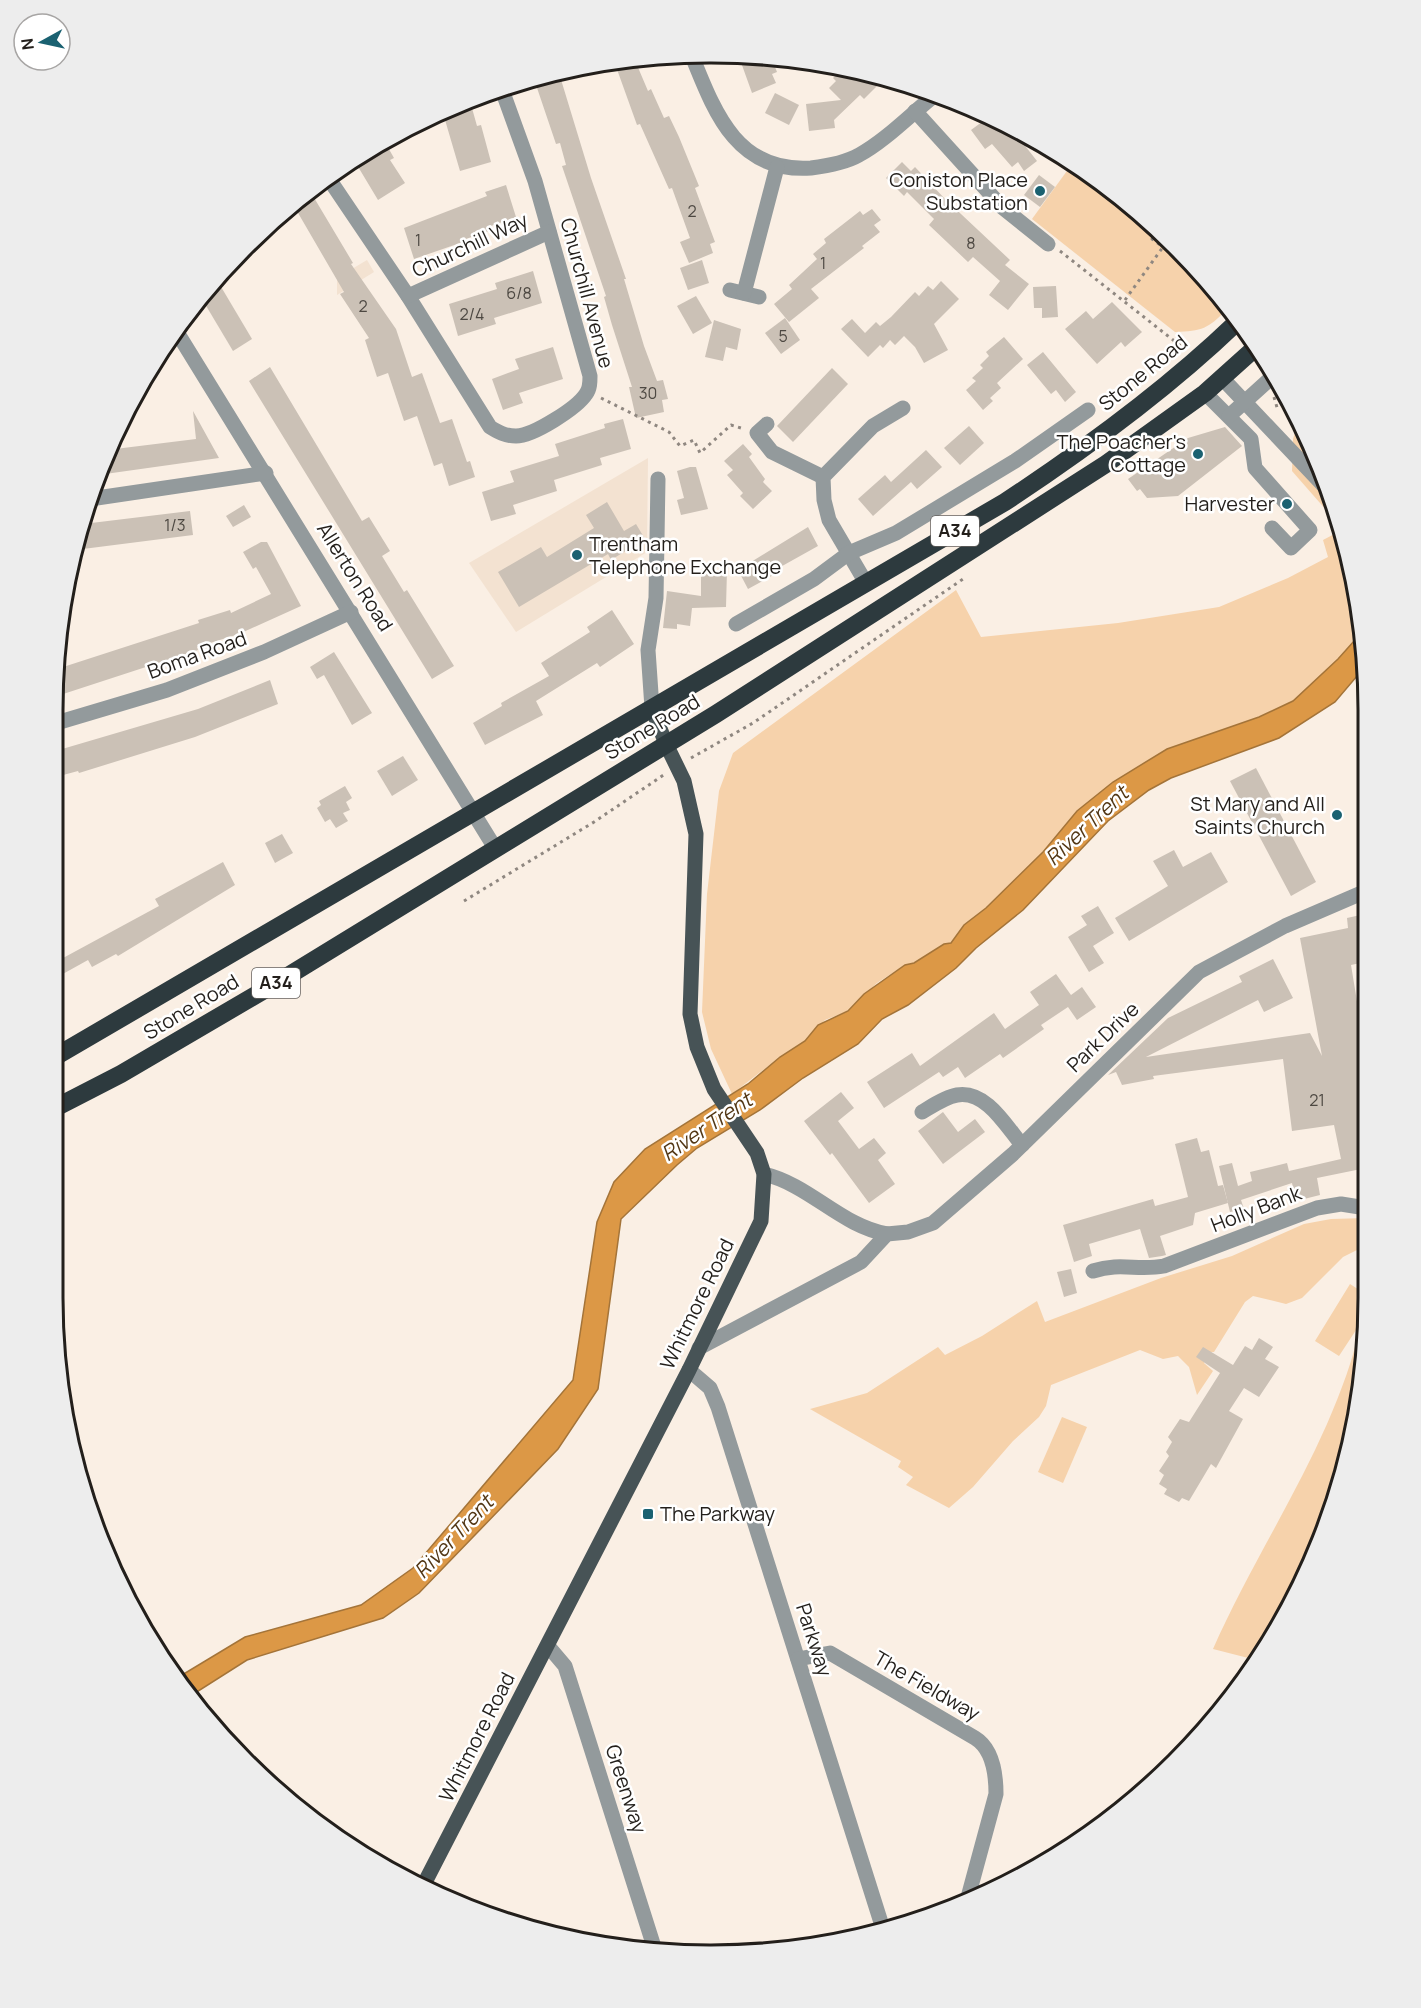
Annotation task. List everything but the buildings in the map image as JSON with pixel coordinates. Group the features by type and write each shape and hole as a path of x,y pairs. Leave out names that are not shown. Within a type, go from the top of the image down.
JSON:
{"highway":[{"name":"Stone Road","path":"63,1052 1005,502 1079,453 1197,360 1232,327"},
{"name":"Stone Road","path":"63,1104 122,1074 666,744 1032,513 1205,393 1250,353"}],"main road":[{"name":"Whitmore Road","path":"427,1879 689,1370 761,1221 764,1174 757,1153 714,1089 697,1047 690,1014 696,834 678,765 666,744 652,708"}],"street":[{"path":"695,63 710,101 728,132 751,154 777,167 829,166 859,155 928,101"},
{"name":"Churchill Avenue","path":"333,185 408,296 490,427 503,435 518,436 528,433 575,407 588,392 590,376 535,182 504,96"},
{"path":"915,111 1004,208 1048,244"},
{"path":"744,293 777,167"},
{"name":"Churchill Way","path":"408,296 549,232"},
{"name":"Allerton Road","path":"181,338 495,848"},
{"path":"1222,378 1313,474"},
{"path":"1229,416 1267,381"},
{"path":"1205,393 1251,439 1255,468 1310,530 1291,548 1272,528"},
{"path":"867,583 829,520 824,500 823,477 873,426 903,408"},
{"path":"736,624 814,579 849,553 915,521 1015,461 1088,410"},
{"path":"762,428 772,452 823,477"},
{"path":"99,498 266,473"},
{"path":"652,708 648,650 656,598 658,479"},
{"name":"Boma Road","path":"63,721 167,690 264,652 351,612"},
{"name":"Park Drive","path":"764,1174 782,1179 867,1230 887,1234 908,1232 933,1223 1022,1145 1199,972 1285,926 1358,895"},
{"path":"922,1112 957,1095 975,1096 987,1104 1022,1145"},
{"name":"Holly Bank","path":"1093,1271 1120,1264 1140,1268 1164,1266 1317,1208 1341,1204 1358,1207"},
{"path":"699,1348 861,1262 887,1234"},
{"name":"Parkway","path":"689,1370 710,1388 718,1407 881,1922"},
{"name":"Greenway","path":"548,1646 565,1666 653,1942"},
{"name":"The Fieldway","path":"798,1659 830,1653 975,1738 987,1748 996,1780 996,1794 970,1891"}],"path":[{"path":"1048,244 1125,300 1197,360"},
{"path":"1125,300 1162,247"},
{"path":"588,392 669,432 680,446 694,440 700,453 731,425 762,428"},
{"path":"464,901 594,822 678,765 753,723 964,578"}],"shaded area":[{"path":"1067,170 1105,197 1137,224 1168,253 1222,314 1204,328 1175,332 1032,219"},
{"path":"367,260 374,272 337,295 337,278"},
{"path":"1295,433 1326,510 1292,471"},
{"path":"648,458 647,552 516,632 469,563"},
{"path":"1334,534 1346,584 1352,626 1354,641 1338,659 1293,701 1259,717 1167,749 1113,782 1077,811 1043,852 986,908 964,925 951,943 944,944 914,963 905,965 877,983 848,1011 825,1020 805,1041 732,1094 711,1049 702,1012 707,894 719,791 733,753 956,590 981,637 1118,623 1219,607 1288,578 1328,557 1323,540"},
{"path":"1358,1218 1358,1250 1343,1257 1302,1298 1286,1304 1253,1296 1245,1302 1214,1352 1208,1352 1204,1363 1213,1371 1197,1395 1189,1367 1178,1356 1163,1359 1140,1350 1051,1385 1046,1406 1039,1417 1013,1441 973,1487 949,1508 906,1485 913,1477 898,1467 901,1461 810,1409 867,1393 938,1347 945,1355 982,1336 1037,1301 1045,1322 1161,1278 1232,1256 1304,1224 1331,1219"},
{"path":"1350,1284 1358,1289 1357,1328 1339,1356 1315,1341"},
{"path":"1357,1337 1346,1424 1336,1465 1324,1506 1291,1584 1248,1658 1213,1649 1240,1592 1314,1453 1342,1387"},
{"path":"1062,1417 1087,1427 1063,1483 1038,1472"}],"water":[{"name":"River Trent","path":"1354,641 1357,676 1335,702 1279,738 1171,778 1149,790 1108,821 1023,910 976,948 956,968 908,1005 882,1019 858,1044 803,1078 760,1110 697,1148 621,1219 598,1389 558,1449 419,1593 383,1618 247,1660 197,1692 184,1674 245,1637 361,1605 413,1568 573,1380 597,1222 614,1182 645,1149 748,1084 780,1057 805,1041 818,1025 848,1011 864,994 905,965 914,963 944,944 951,943 964,925 986,908 1043,852 1077,811 1113,782 1167,749 1259,717 1293,701"}],"place":[{"name":"Coniston Place Substation","path":"1040,191"},
{"name":"The Poacher's Cottage","path":"1198,454"},
{"name":"Harvester","path":"1287,504"},
{"name":"Trentham Telephone Exchange","path":"577,555"},
{"name":"St Mary and All Saints Church","path":"1337,815"},
{"name":"The Parkway","path":"648,1514"}]}
